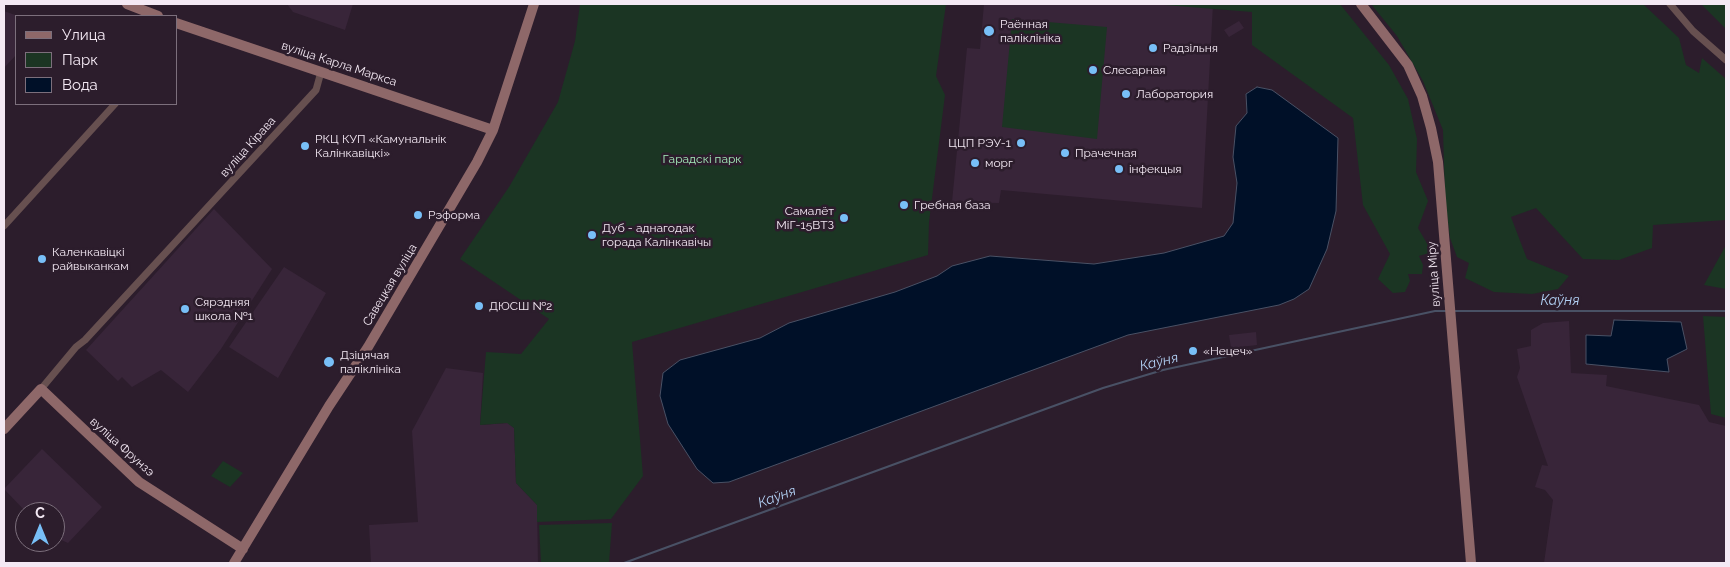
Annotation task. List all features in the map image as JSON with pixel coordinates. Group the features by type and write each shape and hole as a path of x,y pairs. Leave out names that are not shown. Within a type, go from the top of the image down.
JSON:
{"main road":[{"path":"127,4 155,15"},
{"name":"вуліца Міру","path":"1361,4 1399,52 1422,96 1438,162 1471,563"},
{"name":"Савецкая вуліца","path":"234,563 329,406 368,347 477,162 493,130 530,5"},
{"name":"вуліца Карла Маркса","path":"178,24 493,130"},
{"path":"4,429 41,389"},
{"name":"вуліца Фрунзэ","path":"41,389 139,482 243,549"}],"street":[{"path":"1670,4 1693,31 1726,60"},
{"name":"вуліца Кірава","path":"41,389 76,347 85,340 184,234 316,90 321,72"},
{"path":"4,226 114,105"}],"shaded area":[{"path":"287,4 353,4 345,30 293,12"},
{"path":"984,4 1213,4 1202,208 1001,190 999,203 952,202 967,48 980,49"},
{"path":"4,11 15,15 15,56 4,68"},
{"path":"1239,21 1244,28 1229,37 1224,30"},
{"name":"Сярэдняя школа №1","path":"214,209 272,269 221,349 188,392 161,370 132,387 122,377 118,381 86,350"},
{"path":"284,267 326,293 278,378 229,347"},
{"path":"1569,321 1571,373 1607,375 1606,386 1699,405 1709,422 1726,426 1726,563 1544,563 1553,500 1545,490 1535,487 1542,465 1548,466 1517,377 1520,368 1517,349 1531,346 1531,330 1543,323"},
{"path":"1256,332 1257,345 1231,348 1229,335"},
{"path":"446,368 483,373 480,425 508,423 514,428 516,483 537,505 538,563 371,563 369,525 418,522 412,431"},
{"path":"42,449 102,507 68,543 65,542 65,502 16,502 4,489"}],"green space":[{"name":"Гарадскі парк","path":"580,4 946,4 936,76 945,95 929,222 928,255 632,342 643,476 611,519 537,522 537,505 516,483 514,428 507,423 480,425 486,352 521,354 549,319 460,259 509,187 558,102 575,41"},
{"path":"1152,4 1340,4 1389,65 1408,99 1417,139 1416,172 1428,201 1418,228 1432,252 1419,256 1423,265 1422,274 1408,274 1410,281 1405,292 1393,293 1378,279 1390,254 1363,205 1353,118 1252,45 1252,12"},
{"path":"1371,4 1643,4 1679,38 1686,65 1699,73 1702,58 1726,79 1726,220 1653,225 1652,248 1619,260 1583,259 1536,208 1511,217 1527,259 1569,276 1558,289 1532,294 1494,292 1465,278 1469,263 1457,257 1450,238 1445,198 1443,130 1423,81 1397,36"},
{"path":"1701,4 1726,4 1726,29"},
{"path":"1012,19 1107,27 1097,139 1002,127"},
{"path":"1726,245 1726,289 1704,285"},
{"path":"1703,316 1726,317 1726,418 1711,414"},
{"path":"223,461 243,473 230,487 211,476"},
{"path":"612,523 609,563 541,563 539,525"}],"water":[{"path":"1257,87 1272,90 1338,138 1336,211 1327,249 1309,289 1294,299 1279,305 1128,335 729,482 713,483 697,469 668,424 660,396 663,373 680,360 760,338 789,323 895,292 937,276 952,266 990,256 1094,264 1164,253 1224,236 1233,223 1237,183 1233,157 1236,126 1247,113 1246,94"},
{"path":"1614,320 1681,322 1687,349 1667,359 1669,372 1586,364 1586,335 1611,336"}],"waterway":[{"name":"Каўня","path":"624,563 1103,388 1163,370 1435,311 1446,311"},
{"name":"Каўня","path":"1454,311 1726,311"}],"place":[{"name":"Раённая паліклініка","path":"989,31"},
{"name":"Радзільня","path":"1153,48"},
{"name":"Слесарная","path":"1093,70"},
{"name":"Лаборатория","path":"1126,94"},
{"name":"ЦЦП РЭУ-1","path":"1021,143"},
{"name":"РКЦ КУП «Камунальнік Калінкавіцкі»","path":"305,146"},
{"name":"Прачечная","path":"1065,153"},
{"name":"морг","path":"975,163"},
{"name":"інфекцыя","path":"1119,169"},
{"name":"Гребная база","path":"904,205"},
{"name":"Рэформа","path":"418,215"},
{"name":"Самалёт МіГ-15ВТЗ","path":"844,218"},
{"name":"Дуб - аднагодак горада Калінкавічы","path":"592,235"},
{"name":"Каленкавіцкі райвыканкам","path":"42,259"},
{"name":"ДЮСШ №2","path":"479,306"},
{"name":"Сярэдняя школа №1","path":"185,309"},
{"name":"«Нецеч»","path":"1193,351"},
{"name":"Дзіцячая паліклініка","path":"329,362"}]}
